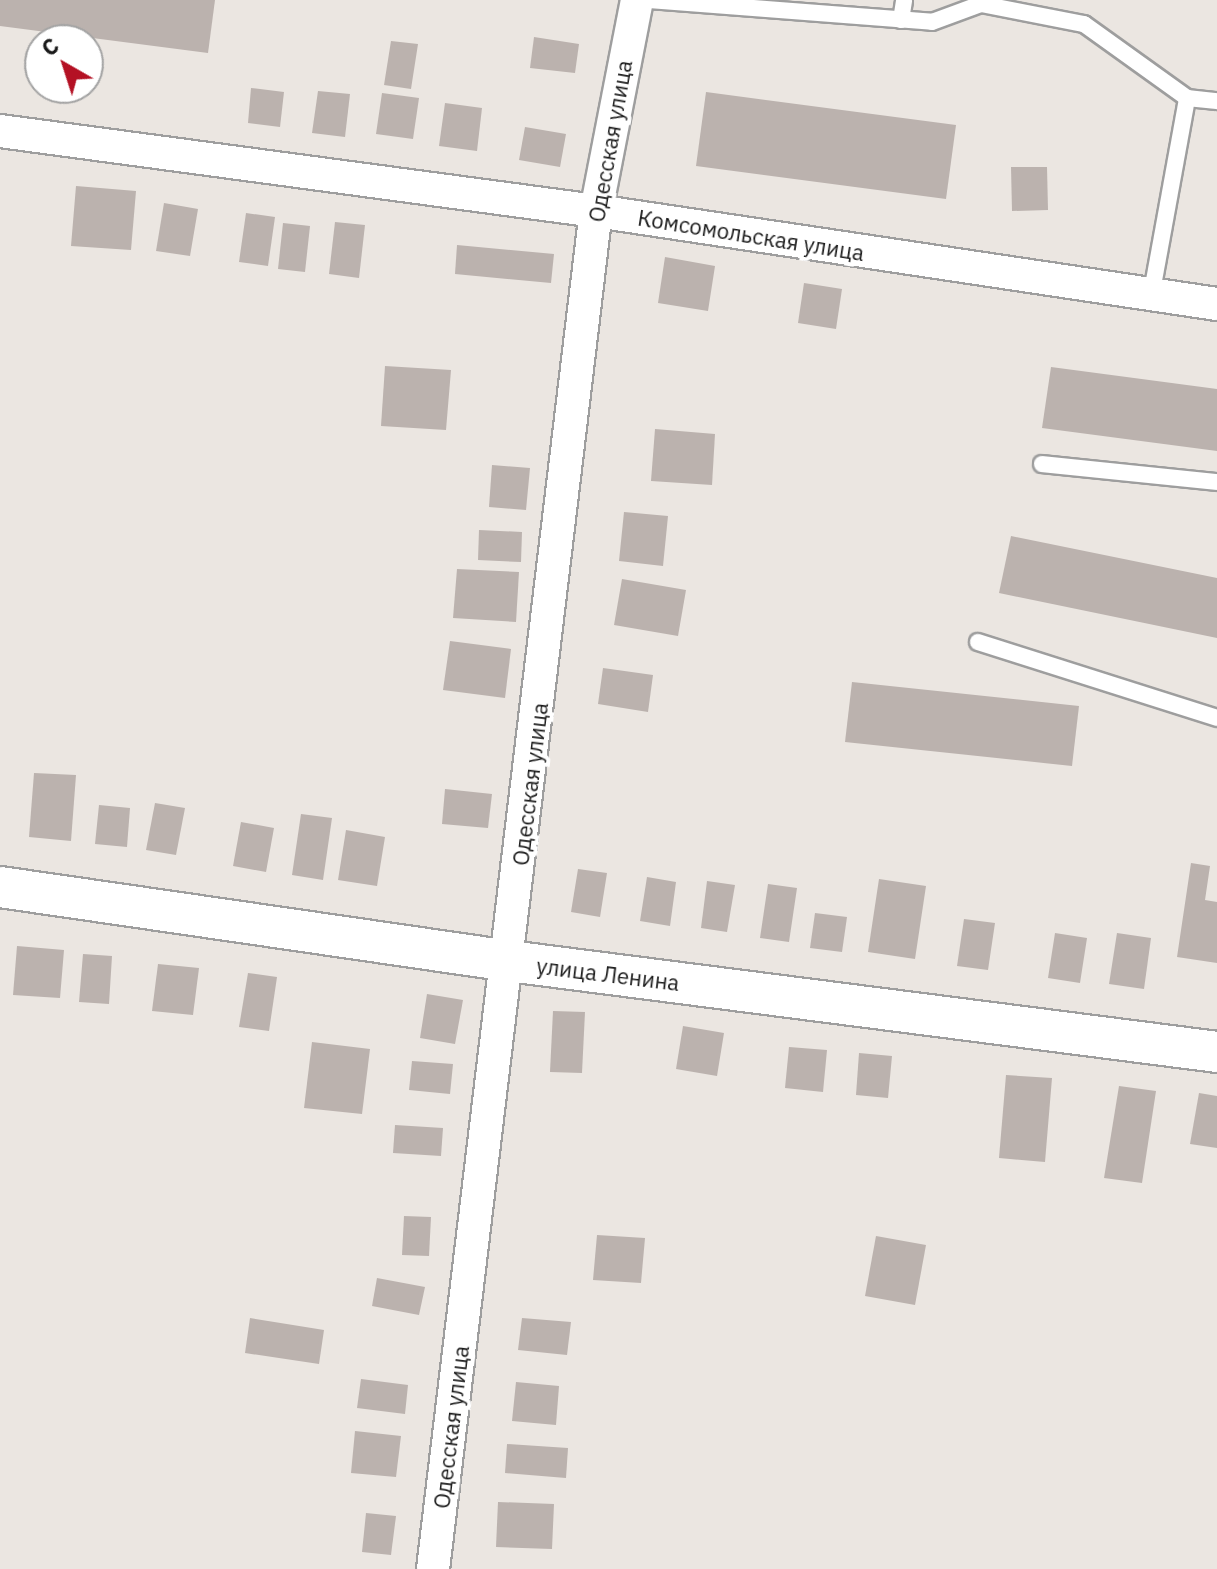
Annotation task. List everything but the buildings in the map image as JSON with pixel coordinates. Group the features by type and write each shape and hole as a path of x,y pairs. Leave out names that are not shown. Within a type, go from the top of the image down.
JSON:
{"street":[{"name":"Одесская улица","path":"433,1569 509,961 596,211 637,0"},
{"name":"Комсомольская улица","path":"0,131 596,211 1151,297 1217,304"},
{"name":"улица Ленина","path":"0,887 509,961 1217,1052"}],"lane":[{"path":"649,0 932,22 981,4 1037,7 1084,24 1187,98 1217,101"},
{"path":"901,20 904,0"},
{"path":"1151,297 1187,98"},
{"path":"1042,464 1217,482"},
{"path":"978,642 1217,718"}]}
